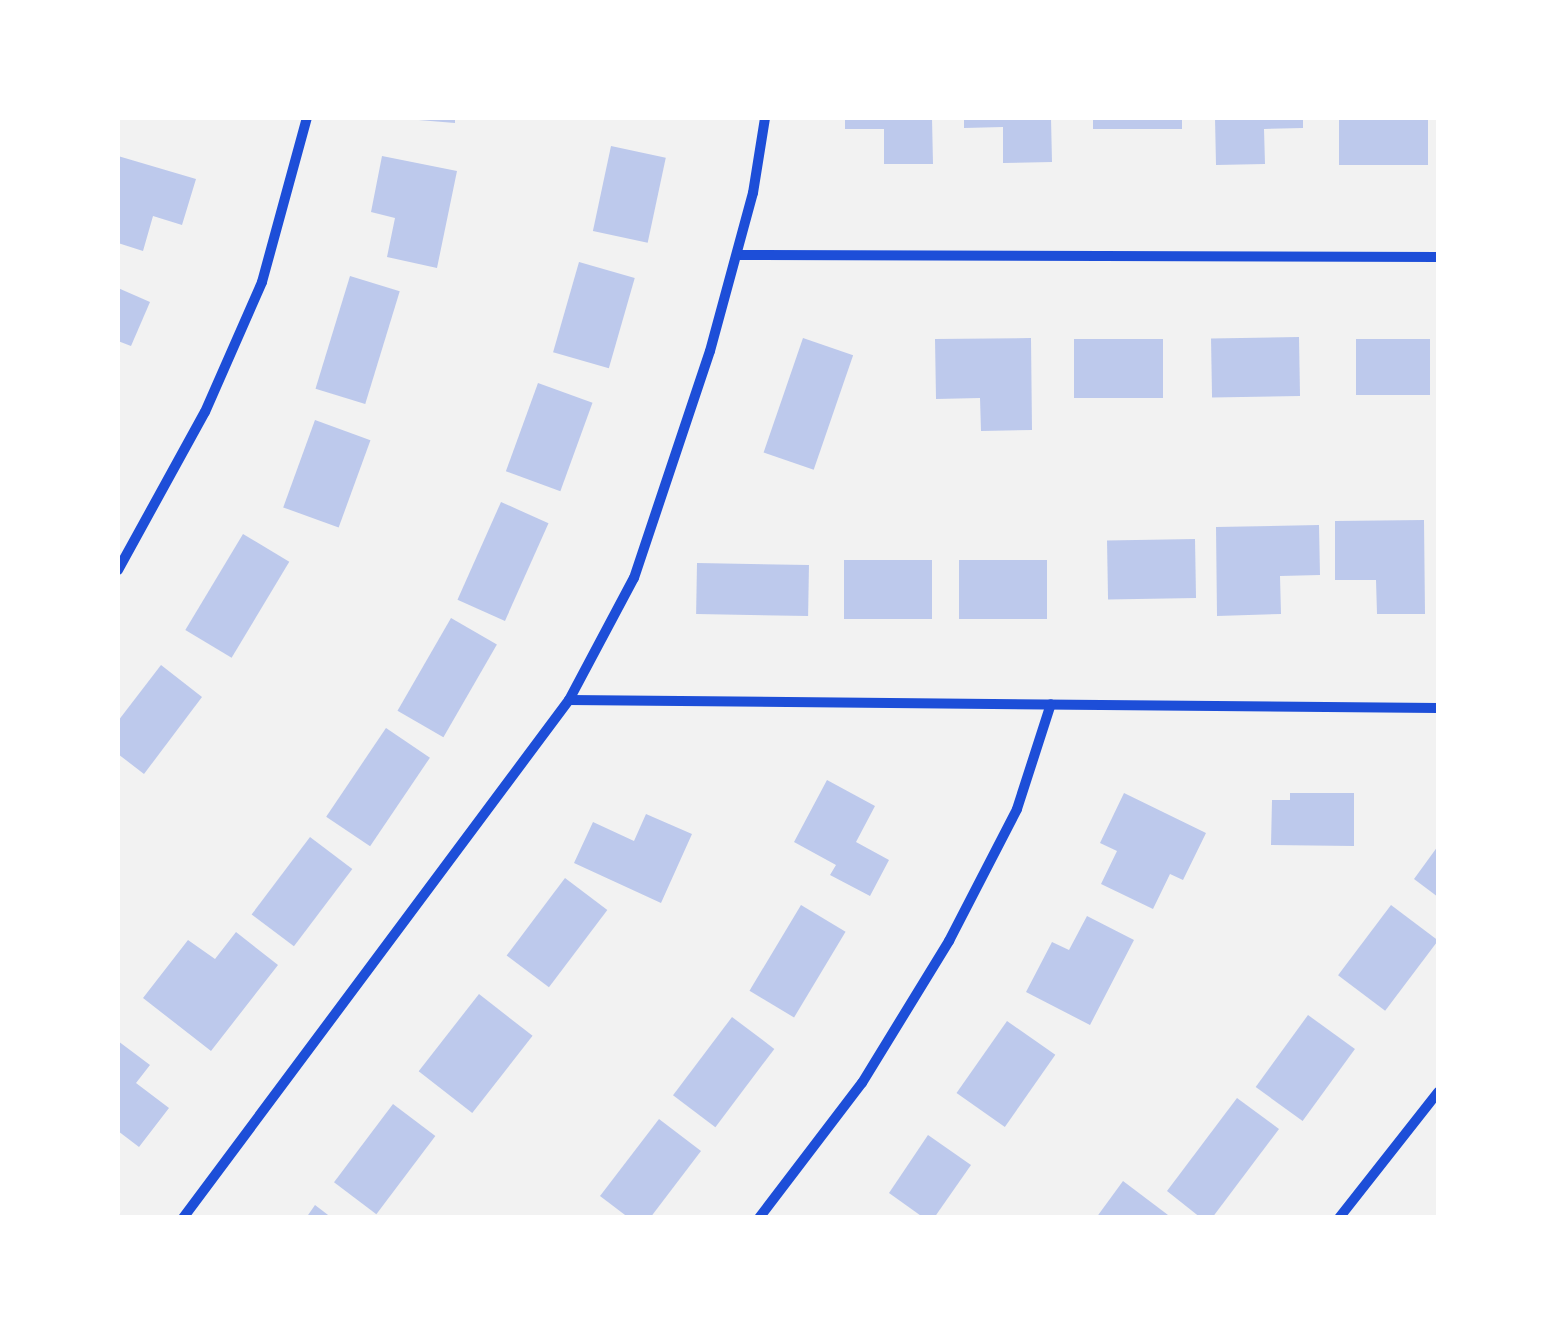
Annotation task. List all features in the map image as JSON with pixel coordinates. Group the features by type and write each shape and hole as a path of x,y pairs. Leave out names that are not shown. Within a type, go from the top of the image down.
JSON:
{"street":[{"path":"118,570 205,412 262,282 307,118"},
{"path":"183,1218 569,700 634,578 737,255 765,118"},
{"path":"737,255 1438,257"},
{"path":"569,700 1438,708"},
{"path":"759,1218 862,1083 949,941 1017,808 1051,704"},
{"path":"1339,1218 1438,1092"}],"building":[{"path":"394,118 455,118 455,123"},
{"path":"845,118 932,118 933,164 884,164 884,129 845,129"},
{"path":"964,118 1051,118 1052,162 1003,163 1003,127 964,128"},
{"path":"1093,118 1182,118 1182,129 1093,129"},
{"path":"1215,118 1303,118 1303,128 1264,129 1265,164 1216,165"},
{"path":"1339,118 1428,118 1428,165 1339,165"},
{"path":"611,146 666,158 648,243 593,231"},
{"path":"118,156 196,179 182,225 153,216 143,251 118,243"},
{"path":"382,156 457,171 437,268 387,257 395,218 371,212"},
{"path":"579,262 635,278 609,368 553,352"},
{"path":"350,276 400,291 365,404 316,389"},
{"path":"118,288 150,302 131,346 118,341"},
{"path":"1299,337 1300,396 1212,398 1211,339"},
{"path":"803,338 853,355 814,470 764,452"},
{"path":"1031,338 1032,430 981,431 980,398 936,399 935,339"},
{"path":"1074,339 1163,339 1163,398 1074,398"},
{"path":"1356,339 1430,339 1430,395 1356,395"},
{"path":"538,383 593,403 560,491 506,471"},
{"path":"315,420 370,440 339,528 283,507"},
{"path":"501,502 549,523 505,621 457,600"},
{"path":"1424,520 1425,614 1377,614 1376,580 1335,580 1335,521"},
{"path":"1319,525 1320,575 1280,576 1281,614 1217,616 1216,527"},
{"path":"243,534 289,562 232,658 185,630"},
{"path":"1195,539 1196,598 1108,600 1107,541"},
{"path":"844,560 932,560 932,619 844,619"},
{"path":"959,560 1047,560 1047,619 959,619"},
{"path":"697,563 809,565 808,616 696,614"},
{"path":"451,618 497,644 443,737 398,711"},
{"path":"161,665 202,697 144,774 118,754 118,721"},
{"path":"386,728 430,758 370,846 326,817"},
{"path":"827,780 875,806 856,842 889,860 870,896 830,875 836,865 794,842"},
{"path":"1124,793 1206,833 1183,880 1170,874 1153,909 1101,884 1117,851 1100,843"},
{"path":"1290,793 1354,793 1354,846 1271,845 1272,800 1290,800"},
{"path":"646,814 692,834 661,903 574,863 593,822 634,841"},
{"path":"310,837 352,869 294,946 252,914"},
{"path":"1438,846 1438,897 1414,879"},
{"path":"565,878 607,910 549,987 507,955"},
{"path":"801,905 846,932 794,1017 749,991"},
{"path":"1391,905 1438,941 1385,1011 1338,975"},
{"path":"1087,916 1134,940 1090,1025 1026,992 1052,942 1069,950"},
{"path":"236,932 278,965 211,1051 143,998 188,940 215,959"},
{"path":"479,994 533,1036 472,1113 419,1071"},
{"path":"1308,1015 1355,1049 1303,1121 1256,1087"},
{"path":"732,1017 774,1049 715,1127 673,1095"},
{"path":"1007,1021 1055,1055 1005,1127 957,1093"},
{"path":"118,1041 150,1065 136,1083 169,1108 139,1147 118,1131"},
{"path":"1237,1098 1279,1129 1212,1218 1201,1218 1167,1191"},
{"path":"393,1104 435,1136 376,1214 334,1182"},
{"path":"659,1119 701,1151 650,1218 629,1218 600,1196"},
{"path":"928,1135 971,1165 934,1218 924,1218 889,1193"},
{"path":"1123,1181 1172,1218 1096,1218"},
{"path":"315,1205 332,1218 306,1218"}]}
